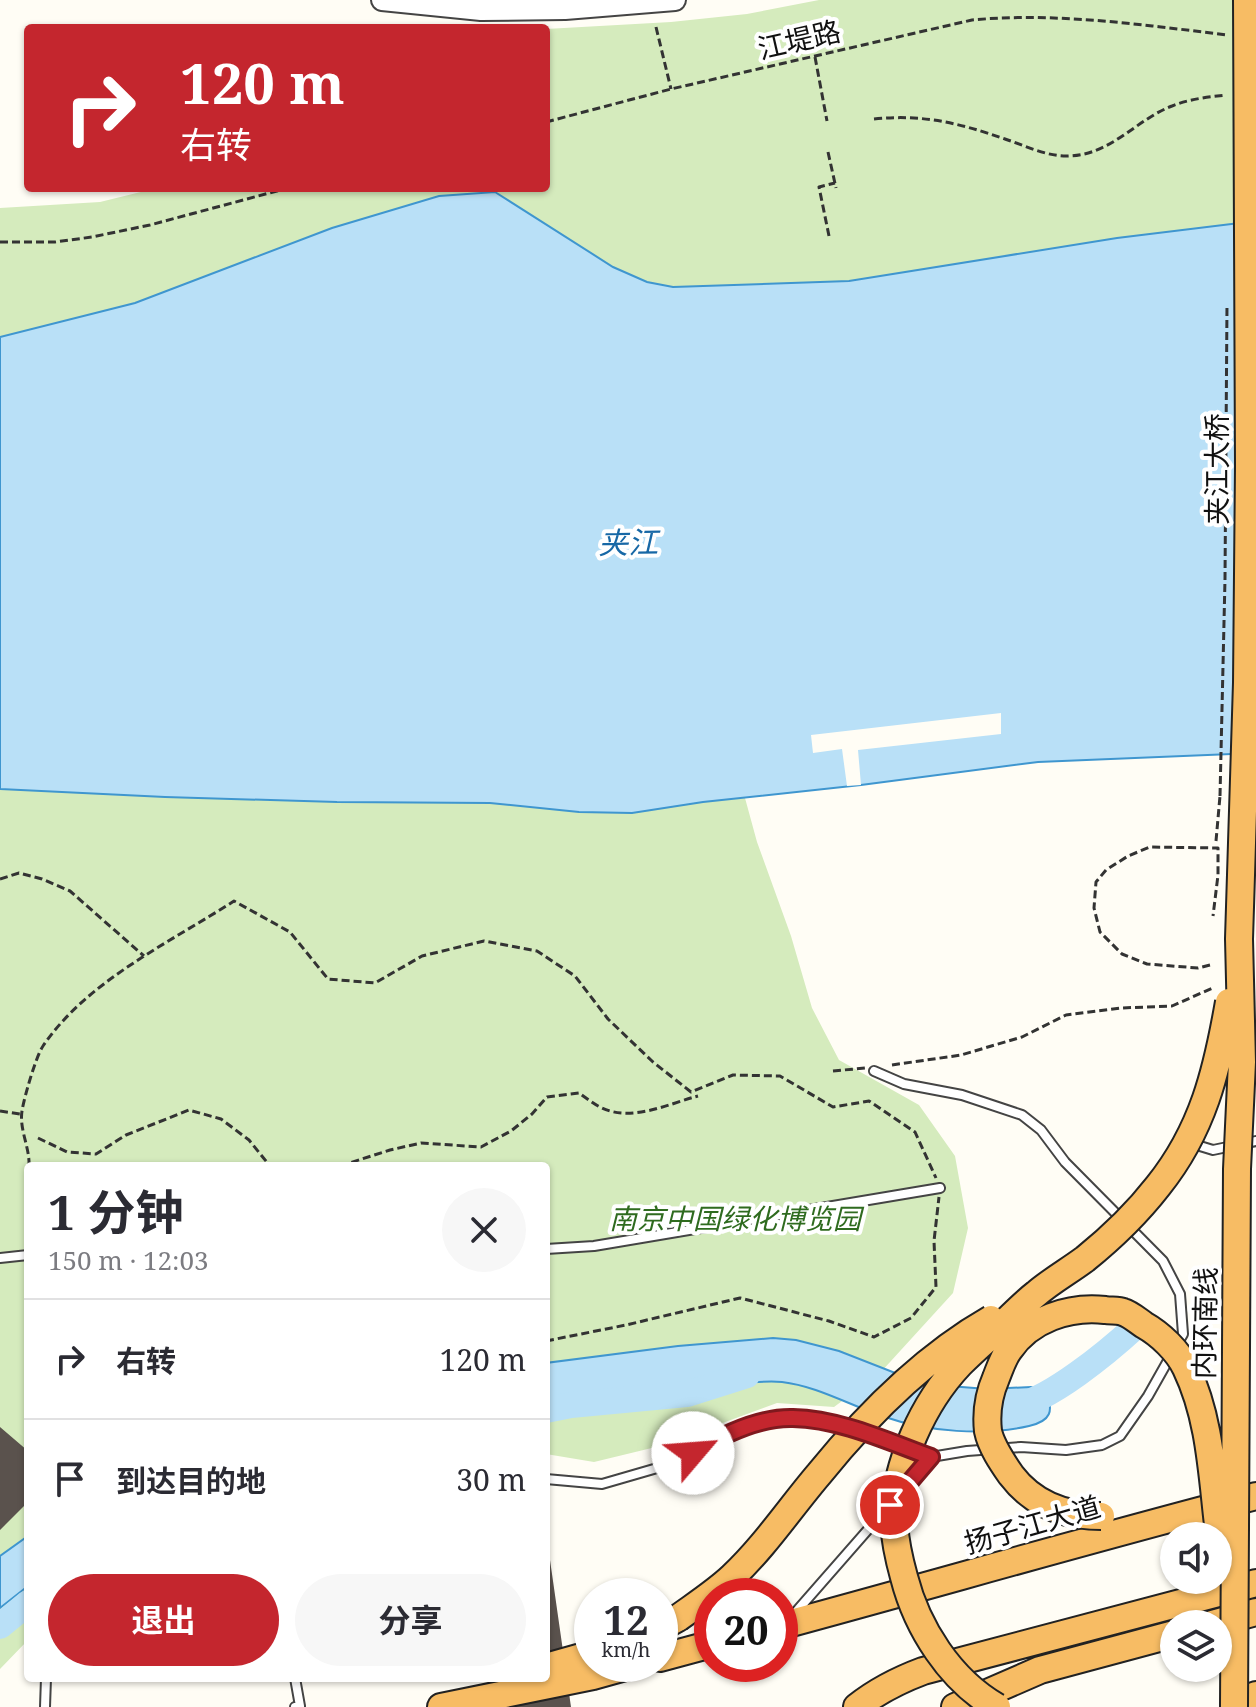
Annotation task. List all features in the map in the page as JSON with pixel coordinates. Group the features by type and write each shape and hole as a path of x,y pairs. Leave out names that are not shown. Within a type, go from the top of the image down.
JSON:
{"highway":[{"name":"夹江大桥","path":"1239,939 1247,683 1249,466 1247,0"},
{"path":"678,1616 731,1578 859,1427 892,1396 971,1331 1036,1294 1086,1258 1160,1185 1194,1131 1211,1088 1239,939"},
{"name":"内环南线","path":"1234,1707 1237,1169 1242,1062 1239,939"},
{"path":"997,1707 967,1684 925,1633 910,1601 894,1519 900,1477 911,1443 930,1404 959,1366 1036,1294"},
{"path":"1151,1523 1060,1511 1034,1497 1013,1479 1005,1467 989,1433 991,1390 1008,1351 1017,1340 1049,1317 1077,1309 1124,1312 1154,1331 1185,1365 1203,1412 1211,1455 1233,1646"},
{"name":"扬子江大道","path":"798,1621 1256,1496"},
{"path":"857,1707 898,1681 923,1671 1256,1583"},
{"path":"1232,1619 1256,1612"},
{"path":"955,1707 1040,1670 1160,1638"},
{"path":"550,1666 574,1659"},
{"path":"448,1706 574,1680"},
{"path":"448,1706 507,1682"},
{"path":"1234,1707 1256,1695"}],"street":[{"path":"382,0 481,10 565,9 675,0"}],"lane":[{"path":"550,1479 602,1484 678,1462 708,1444 756,1423 791,1418 838,1424 931,1457 1021,1447 1066,1450 1102,1445 1120,1436 1148,1396 1183,1334 1180,1294 1163,1261 1065,1162 1041,1130 1022,1115 962,1095 904,1084 874,1069"},
{"path":"1189,1143 1213,1150 1256,1141"},
{"path":"550,1249 594,1246 940,1188"},
{"path":"0,1258 24,1255"},
{"path":"798,1611 931,1457"},
{"path":"45,1707 46,1682"},
{"path":"295,1707 300,1706 296,1682"}],"path":[{"name":"江堤路","path":"550,121 671,89 972,20 1007,17 1089,19 1236,36"},
{"path":"656,27 671,89"},
{"path":"1229,32 1229,48"},
{"path":"815,57 827,121"},
{"path":"874,119 917,117 941,120 1057,156 1073,156 1108,145 1170,106 1235,95"},
{"path":"828,152 835,186 819,187 829,236"},
{"path":"0,242 55,242 92,237 273,192"},
{"path":"1216,841 1220,796 1225,579 1227,301"},
{"path":"1210,965 1198,968 1147,964 1122,954 1100,932 1094,908 1096,882 1106,870 1150,847 1218,848 1213,916"},
{"path":"0,879 19,873 70,891 144,956"},
{"path":"28,1162 21,1114 41,1048 75,1009 107,981 234,901 290,932 328,979 375,983 422,956 484,941 537,951 575,976 608,1019 653,1062 691,1092 733,1075 780,1076 833,1107 869,1101 915,1132 940,1188 934,1241 936,1287 911,1318 874,1337 829,1321 740,1298 550,1340"},
{"path":"888,1066 961,1055 1022,1037 1066,1015 1172,1006 1220,985"},
{"path":"833,1071 874,1069"},
{"path":"352,1162 421,1143 481,1147 511,1131 547,1097 579,1093 601,1108 625,1113 662,1108 698,1096"},
{"path":"38,1138 67,1152 96,1154 126,1135 189,1110 221,1119 249,1140 267,1162"},
{"path":"0,1111 21,1114"}],"green space":[{"path":"819,0 1244,0 1256,221 1117,238 849,281 673,287 647,282 613,267 495,192 550,192 550,29 747,14"},
{"path":"141,192 495,192 439,196 332,228 135,303 0,337 0,208 100,202"},
{"name":"南京中国绿化博览园","path":"0,789 337,802 490,803 579,812 632,813 745,798 812,1008 839,1060 919,1105 955,1156 968,1228 953,1293 880,1373 834,1407 777,1403 660,1446 594,1462 550,1455 550,1162 24,1162 24,1644 0,1669"}],"water":[{"name":"夹江","path":"495,192 613,267 647,282 673,287 849,281 1117,238 1256,221 1256,753 1038,762 632,813 579,812 490,803 337,802 0,789 0,337 135,303 332,228 439,196"},
{"path":"773,1338 796,1340 839,1351 908,1378 987,1389 1031,1387 1046,1392 1050,1410 1046,1418 1036,1424 1012,1429 975,1432 938,1429 885,1417 795,1384 774,1382 677,1389 550,1405 550,1362 678,1346"},
{"path":"24,1539 24,1589 0,1608 0,1556"}],"pier":[{"path":"1001,713 1001,734 858,750 861,785 847,786 842,749 813,753 811,735"}],"building":[{"path":"0,1427 24,1448 24,1506 0,1530"},
{"path":"550,1560 571,1707 514,1707 511,1682 550,1682"}],"waterway":[{"path":"1014,1406 1061,1385 1135,1327"},
{"path":"550,1409 687,1394 747,1375"},
{"path":"0,1626 24,1606"}],"route":[{"path":"693,1453 756,1423 791,1418 838,1424 931,1457 890,1505"}]}
